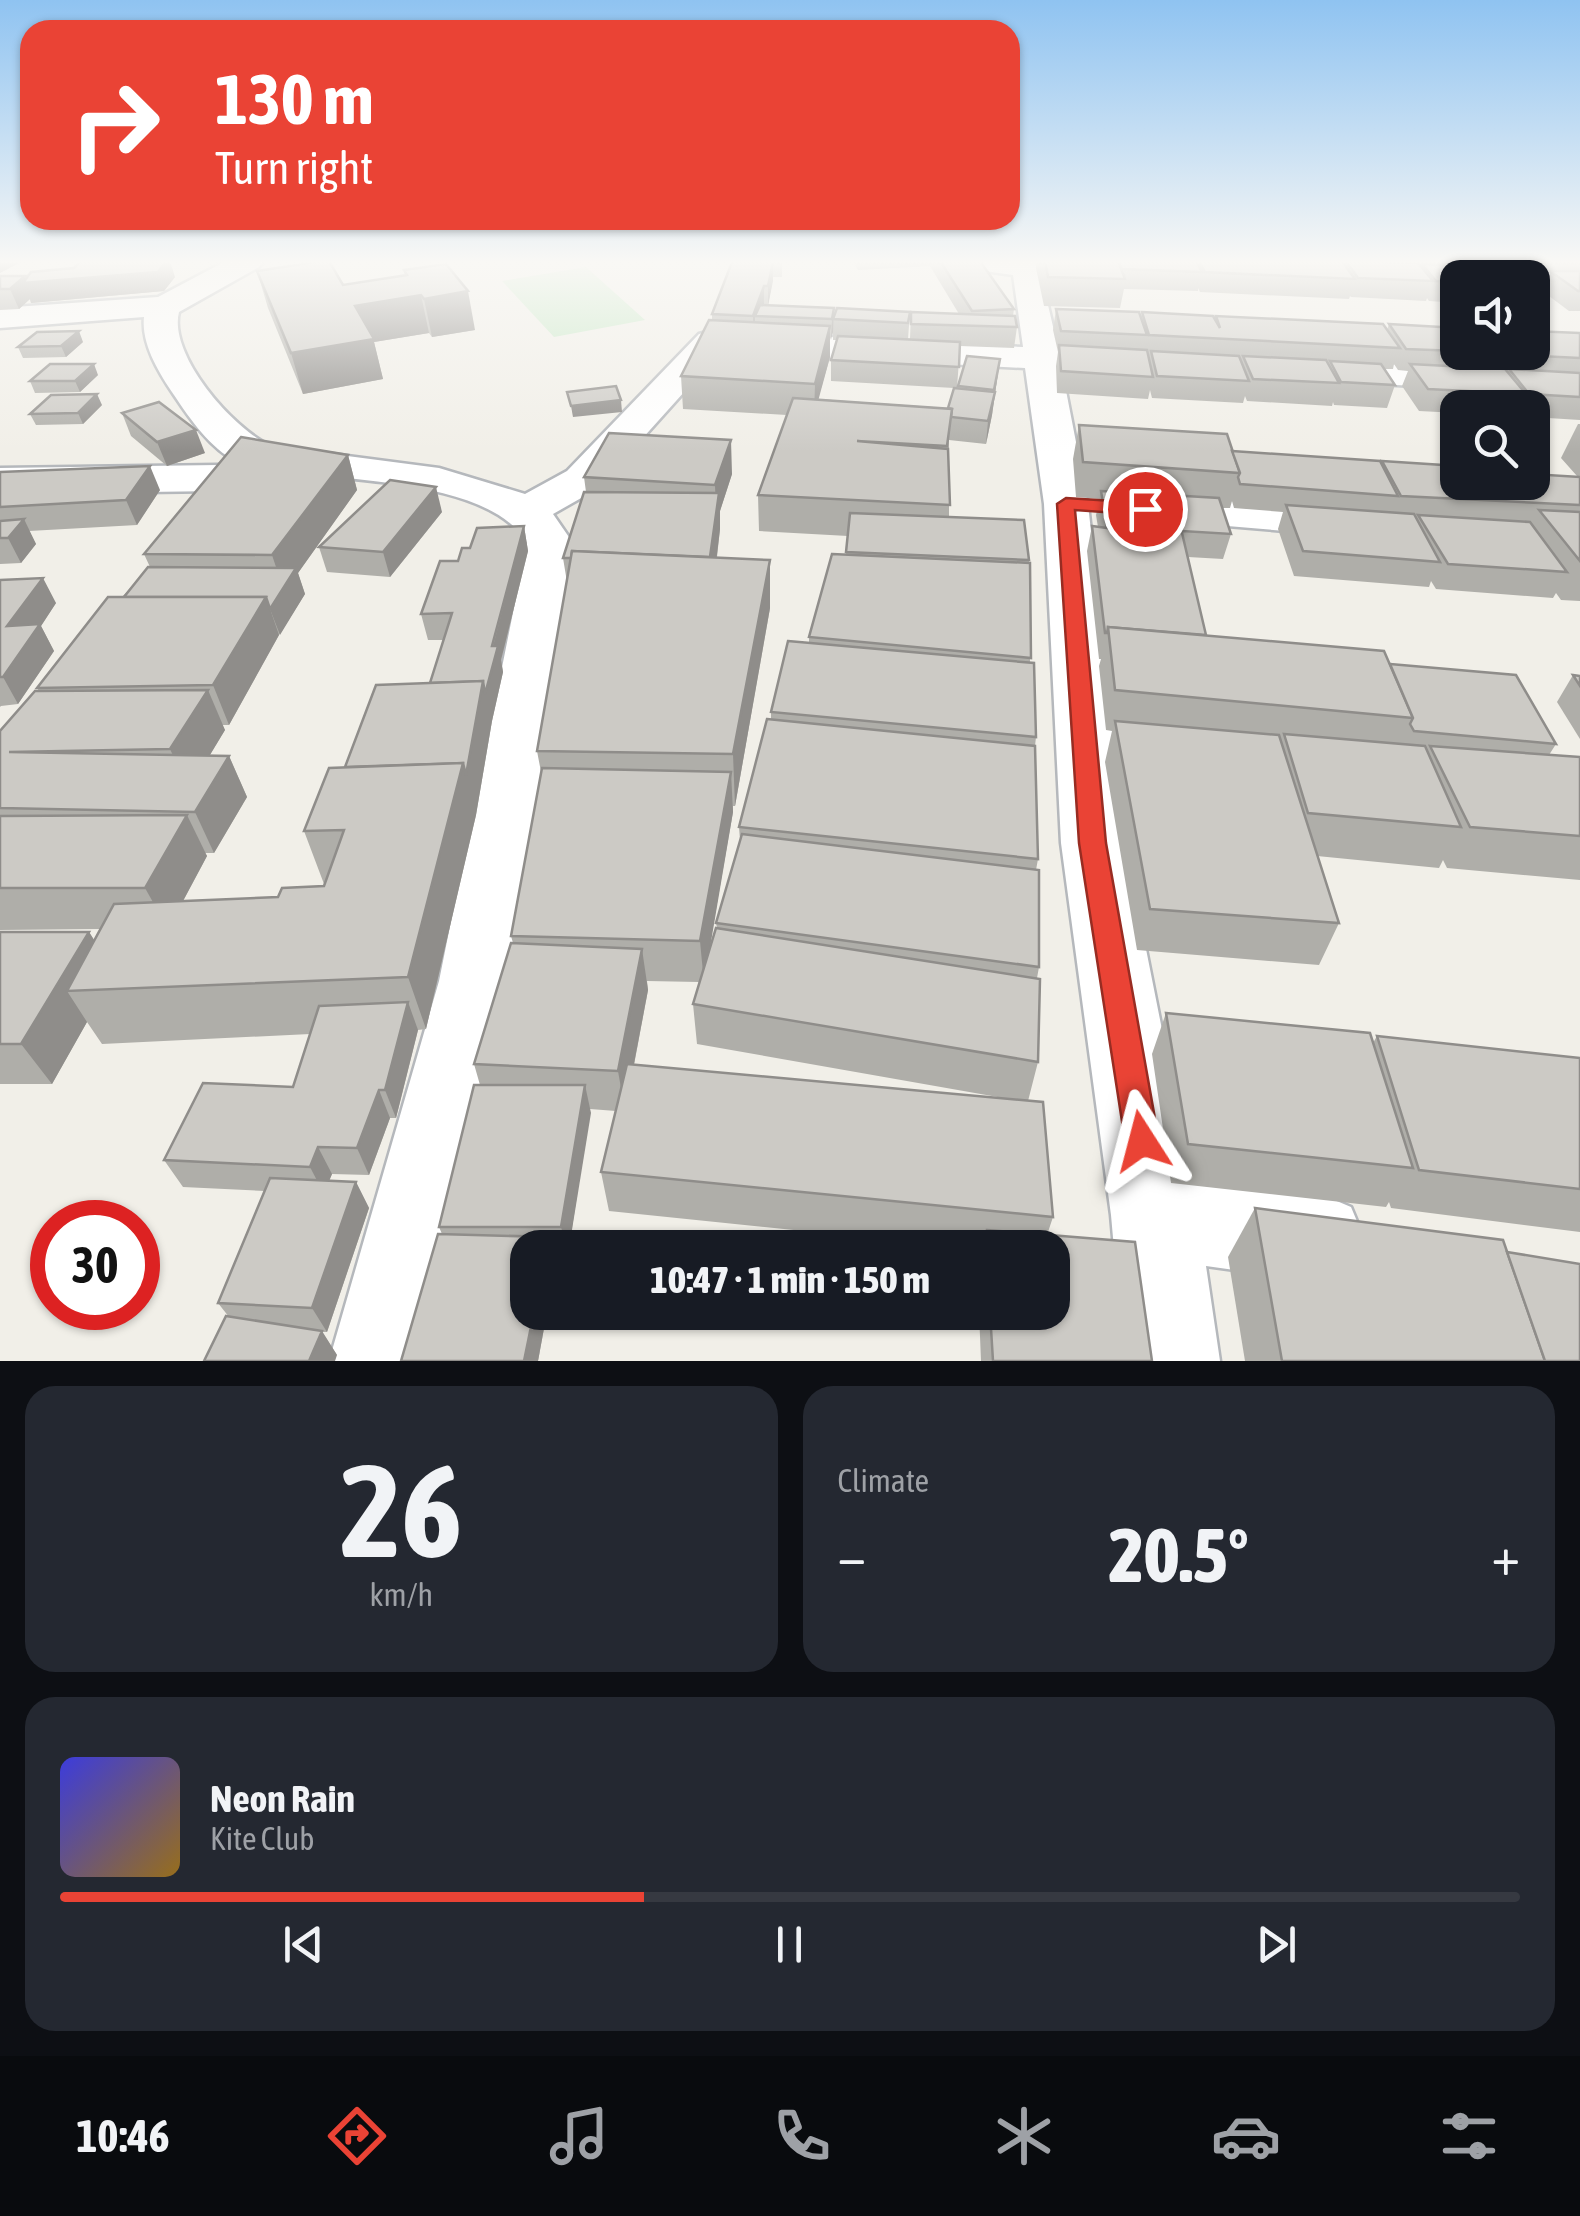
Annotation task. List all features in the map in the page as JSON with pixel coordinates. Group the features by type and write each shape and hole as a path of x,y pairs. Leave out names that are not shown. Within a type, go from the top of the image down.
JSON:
{"street":[{"path":"159,325 184,387 206,412 236,466"},
{"path":"1036,325 1111,747 1092,843 1155,1215 1172,1361"},
{"path":"523,511 560,495 582,480 711,341 1120,362"},
{"path":"1276,370 1580,384"},
{"path":"182,526 236,466"},
{"path":"0,481 236,466 475,490 523,511 538,522 550,543 506,822 476,981 377,1361"},
{"path":"1066,504 1402,526"},
{"path":"1155,1215 1387,1248"}],"green space":[{"path":"542,325 621,325 554,337"}],"building":[{"path":"279,325 366,325 374,339 291,353"},
{"path":"707,325 830,326 815,384 681,376"},
{"path":"929,325 1017,325 1017,327"},
{"path":"1060,325 1143,325 1147,335 1061,331"},
{"path":"1146,325 1218,325 1220,328 1219,325 1383,325 1400,348 1149,335"},
{"path":"1389,325 1440,327 1440,350 1406,349"},
{"path":"79,331 61,346 18,347 37,332"},
{"path":"1550,332 1580,333 1580,358 1550,356"},
{"path":"838,336 960,342 959,367 831,360"},
{"path":"1059,345 1147,350 1153,377 1061,371"},
{"path":"1151,351 1239,356 1249,381 1157,376"},
{"path":"967,356 1000,359 994,390 958,386"},
{"path":"1243,356 1326,360 1339,383 1253,379"},
{"path":"1330,361 1381,364 1395,385 1341,382"},
{"path":"50,364 94,364 75,381 30,381"},
{"path":"1410,364 1440,366 1440,370 1506,370 1523,390 1448,390 1428,389"},
{"path":"1510,370 1580,373 1580,397 1550,395 1550,390 1526,390"},
{"path":"616,386 621,400 571,406 567,392"},
{"path":"954,388 995,392 988,421 951,417 952,409 948,408"},
{"path":"97,394 78,413 30,414 51,395"},
{"path":"793,398 952,409 947,446 857,441 948,449 950,505 758,495"},
{"path":"159,402 196,430 157,442 122,413"},
{"path":"1079,425 1227,434 1240,473 1083,462"},
{"path":"609,433 731,440 715,485 584,477"},
{"path":"241,437 348,455 272,555 144,554"},
{"path":"1232,451 1380,461 1398,496 1240,484"},
{"path":"1382,461 1440,465 1440,498 1401,496"},
{"path":"150,466 126,500 0,507 0,472"},
{"path":"1550,475 1580,477 1580,505 1481,500 1550,500"},
{"path":"390,480 436,487 383,552 319,547"},
{"path":"1101,491 1219,498 1231,534 1132,528 1182,533 1206,635 1108,627 1105,633 1092,526 1107,528"},
{"path":"584,492 719,493 710,557 572,551 571,558 563,558"},
{"path":"1286,505 1414,514 1440,562 1303,551"},
{"path":"1539,510 1580,512 1580,561"},
{"path":"850,513 1024,520 1029,560 846,552"},
{"path":"1418,515 1530,522 1567,572 1448,564"},
{"path":"24,519 8,538 0,538 0,521"},
{"path":"524,526 492,646 498,646 485,694 483,681 430,683 452,613 421,614 440,561 458,561 462,548 470,548 477,528"},
{"path":"572,551 770,560 733,754 537,751"},
{"path":"832,554 1030,563 1031,658 809,637"},
{"path":"148,567 296,568 270,609 266,597 124,597"},
{"path":"43,578 7,626 40,624 0,677 0,580"},
{"path":"108,597 266,597 213,685 37,688"},
{"path":"1108,627 1384,651 1413,718 1115,690"},
{"path":"788,641 1034,663 1036,737 771,712"},
{"path":"1390,664 1516,675 1556,744 1414,731 1410,724 1413,718"},
{"path":"483,681 466,775 463,763 345,767 376,685"},
{"path":"208,690 170,749 9,752 229,756 195,812 0,808 0,731 35,691"},
{"path":"767,719 1035,746 1038,859 739,827"},
{"path":"1115,721 1279,735 1339,923 1150,909"},
{"path":"1284,734 1425,746 1461,827 1308,813"},
{"path":"1430,746 1580,757 1580,836 1470,827"},
{"path":"463,763 408,977 67,991 114,904 278,897 282,888 324,886 344,830 304,831 329,768"},
{"path":"542,768 731,772 700,941 511,936"},
{"path":"187,815 145,888 0,888 0,816"},
{"path":"742,834 1039,870 1039,967 716,923"},
{"path":"716,928 1040,979 1038,1062 693,1004"},
{"path":"0,932 89,932 21,1044 0,1044"},
{"path":"511,943 642,949 618,1071 474,1064"},
{"path":"408,1002 385,1090 379,1090 357,1148 318,1147 310,1167 164,1160 203,1083 293,1087 319,1006"},
{"path":"1166,1013 1370,1033 1413,1168 1188,1144"},
{"path":"1377,1036 1580,1058 1580,1189 1419,1170"},
{"path":"627,1064 1043,1102 1053,1217 601,1172"},
{"path":"474,1085 585,1085 561,1227 439,1227"},
{"path":"270,1178 356,1182 312,1308 218,1303"},
{"path":"1255,1208 1503,1240 1545,1361 1282,1361"},
{"path":"438,1234 510,1236 510,1330 530,1330 524,1361 401,1361"},
{"path":"1070,1237 1135,1242 1152,1361 993,1361 991,1330 1070,1330"},
{"path":"1507,1252 1580,1264 1580,1361 1545,1361"},
{"path":"226,1316 322,1331 309,1361 204,1361"}],"route":[{"path":"1142,1141 1092,843 1066,504 1145,509"}]}
